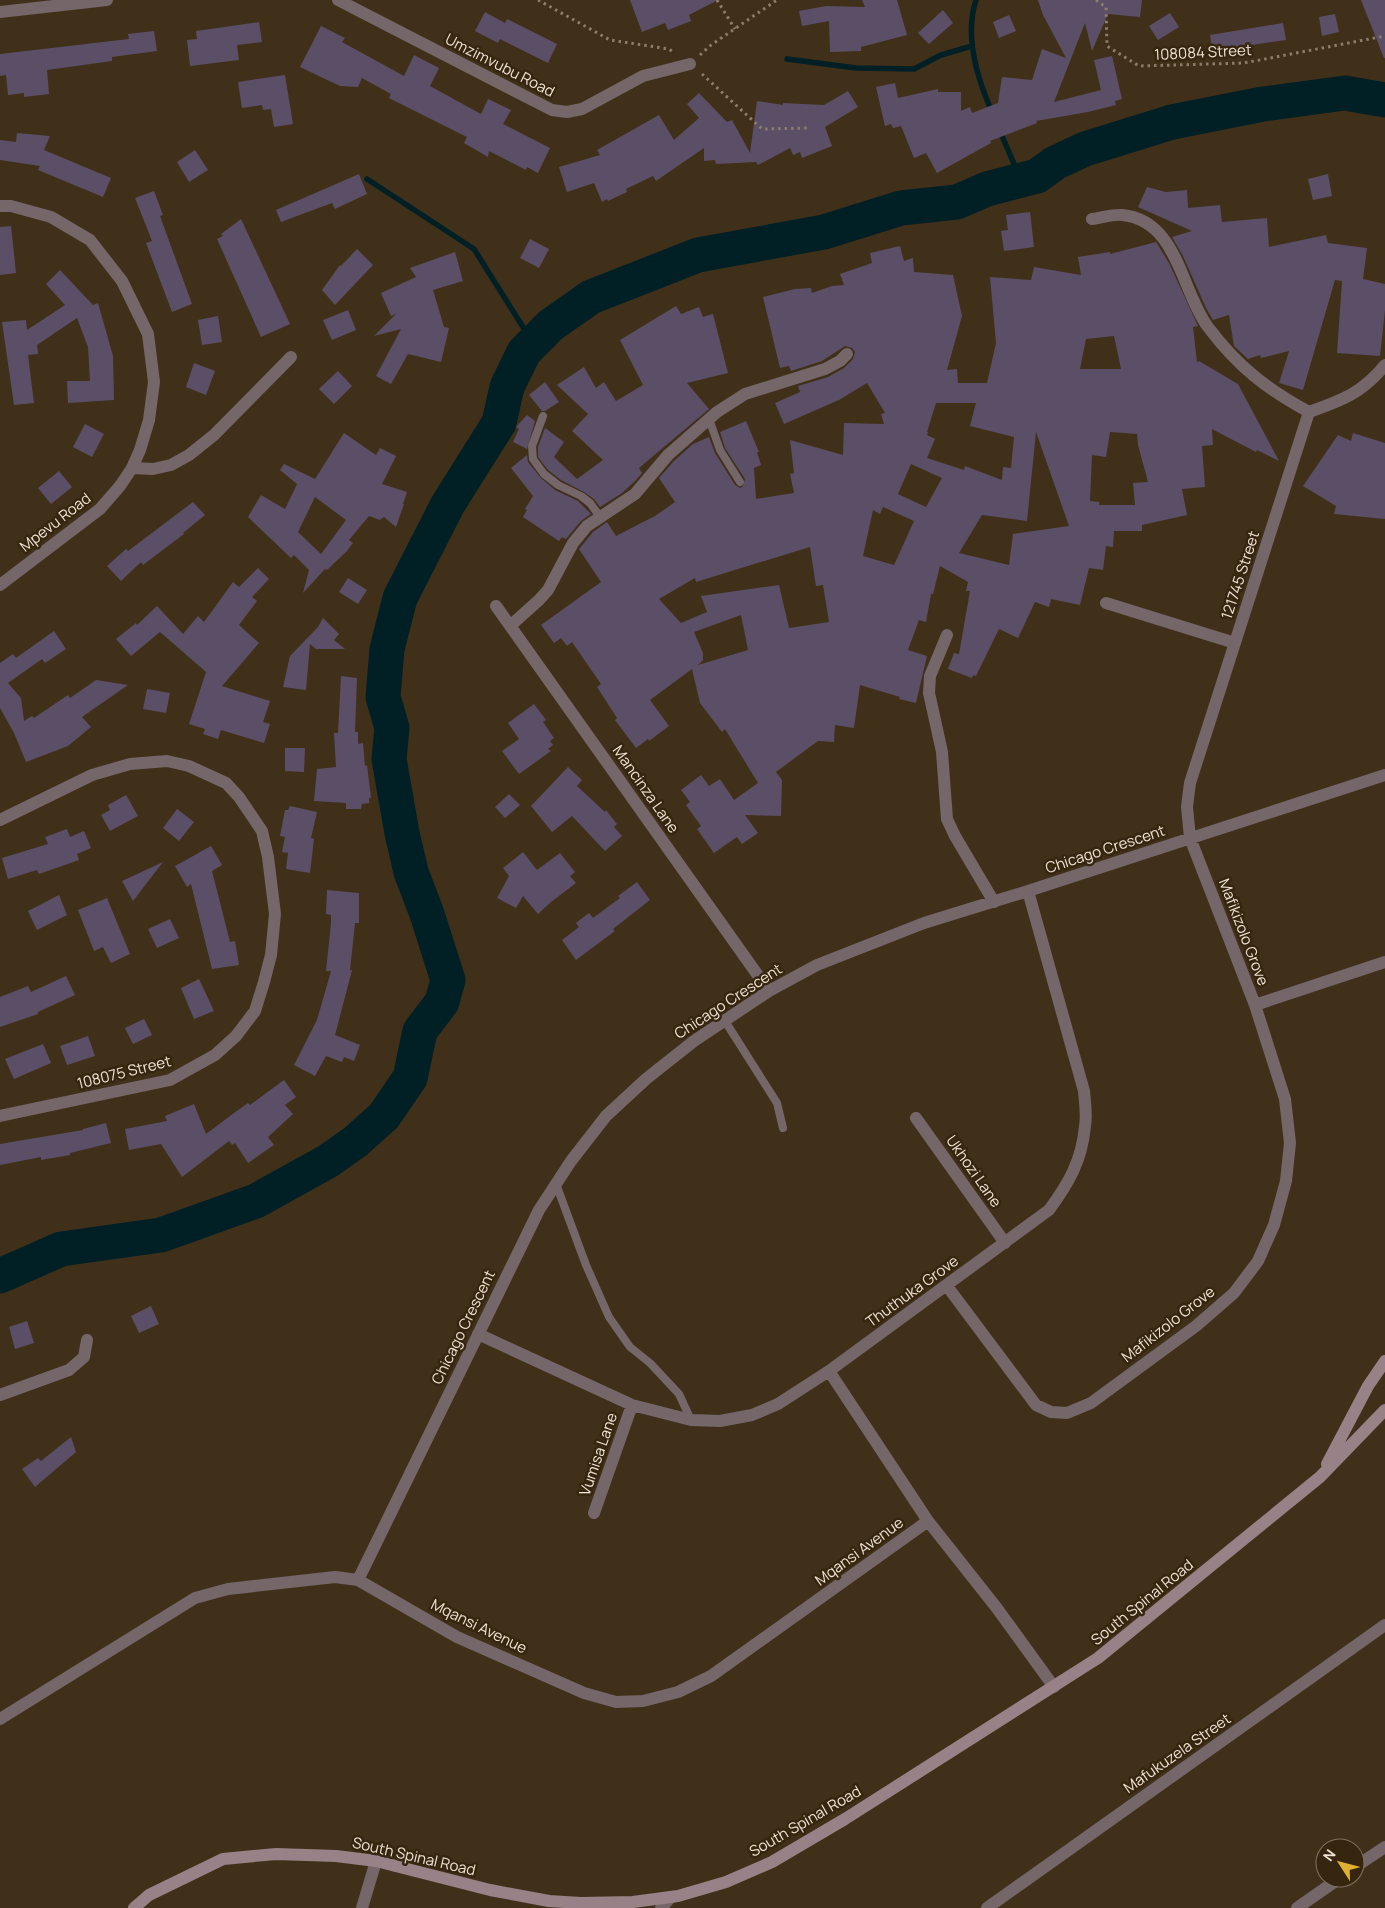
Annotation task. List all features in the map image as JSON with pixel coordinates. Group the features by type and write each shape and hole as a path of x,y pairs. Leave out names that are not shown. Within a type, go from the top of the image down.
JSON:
{"street":[{"path":"0,12 107,0"},
{"name":"Umzimvubu Road","path":"338,0 552,110 567,112 582,109 643,76 690,64"},
{"name":"Mpevu Road","path":"0,206 11,206 50,217 90,240 122,281 148,334 154,382 149,420 132,468 120,486 100,509 0,586"},
{"path":"1092,219 1122,215 1145,222 1168,242 1191,297 1203,318 1228,352 1249,374 1277,394 1309,412 1334,404 1355,393 1372,381 1385,365"},
{"path":"510,626 548,590 573,543 587,526 635,494 658,464 726,405 745,394 825,369 840,361 847,354"},
{"path":"132,468 153,469 171,465 190,455 214,435 291,357"},
{"name":"121745 Street","path":"1190,838 1187,807 1190,782 1309,412"},
{"path":"1106,603 1235,643"},
{"name":"Mancinza Lane","path":"496,606 769,991"},
{"path":"947,635 930,676 929,693 942,752 947,819 994,902"},
{"name":"108075 Street","path":"0,820 92,775 130,764 167,761 189,766 226,783 248,809 262,831 268,857 275,914 271,956 255,1011 236,1036 216,1055 170,1080 0,1116"},
{"name":"Chicago Crescent","path":"358,1580 539,1210 571,1161 606,1116 646,1079 694,1042 769,991 817,965 924,923 994,902 1385,774"},
{"name":"Mafikizolo Grove","path":"947,1286 1036,1405 1051,1412 1067,1413 1091,1403 1196,1326 1234,1293 1258,1262 1274,1225 1286,1181 1290,1143 1285,1099 1255,1005 1190,838"},
{"name":"Thuthuka Grove","path":"478,1334 632,1405 690,1420 720,1421 752,1415 778,1404 829,1371 1049,1210 1067,1187 1079,1157 1086,1125 1084,1091 1028,891"},
{"path":"1255,1005 1385,962"},
{"name":"Ukhozi Lane","path":"916,1118 1005,1243"},
{"path":"0,1394 69,1370 84,1357 87,1340"},
{"name":"South Spinal Road","path":"1320,1477 1368,1386 1385,1361"},
{"name":"Mqansi Avenue","path":"829,1371 928,1521 996,1607 1054,1687"},
{"name":"Vumisa Lane","path":"594,1514 632,1405"},
{"name":"South Spinal Road","path":"134,1908 149,1895 223,1859 276,1854 336,1856 376,1861 490,1890 549,1901 581,1904 633,1902 671,1897 726,1882 772,1862 845,1819 1098,1658 1320,1477 1385,1410"},
{"name":"Mqansi Avenue","path":"0,1719 195,1598 228,1589 335,1577 358,1580 457,1637 584,1693 616,1702 643,1701 678,1692 711,1676 928,1521"},
{"name":"Mafukuzela Street","path":"987,1908 1385,1625"},
{"path":"1365,1860 1385,1847"},
{"path":"362,1908 376,1861"},
{"path":"1297,1908 1326,1888"},
{"path":"661,1908 671,1897"}],"lane":[{"path":"543,416 532,446 533,459 544,474 558,485 581,496 590,503 601,518"},
{"path":"709,419 720,450 740,482"},
{"path":"725,1021 777,1103 783,1128"},
{"path":"556,1184 586,1265 610,1317 630,1347 650,1363 679,1394 690,1420"}],"path":[{"path":"538,0 610,40 669,49 690,64 762,129 810,128"},
{"path":"717,0 735,29"},
{"path":"690,64 711,45 778,0"},
{"name":"108084 Street","path":"1096,0 1106,7 1107,46 1139,66 1244,63 1385,36"}],"building":[{"path":"630,0 718,0 689,15 691,21 668,30 665,23 642,32"},
{"path":"862,0 897,0 907,35 861,47 861,51 830,52 829,21 802,26 799,11 826,6 865,7"},
{"path":"1038,0 1142,0 1140,17 1108,14 1092,51 1085,23 1054,102 1101,90 1094,60 1112,56 1122,99 1115,101 1116,105 1036,121 1037,123 990,141 991,143 937,173 926,153 914,158 901,126 893,128 891,124 885,126 876,87 895,83 898,98 938,89 938,92 961,92 961,111 970,107 972,113 998,103 1002,77 1032,80 1042,49 1066,58 1043,15"},
{"path":"1361,0 1385,0 1385,58 1384,58"},
{"path":"943,10 953,23 929,44 918,33"},
{"path":"485,12 505,23 507,19 557,44 548,63 500,39 498,43 475,31"},
{"path":"1170,13 1179,27 1158,40 1149,26"},
{"path":"1335,14 1339,32 1322,36 1319,17"},
{"path":"1009,15 1016,31 999,38 993,22"},
{"path":"259,22 262,42 237,45 239,60 190,66 187,40 197,39 196,31"},
{"path":"1283,23 1286,40 1232,48 1233,51 1213,55 1210,35"},
{"path":"321,26 345,38 342,42 404,76 414,55 439,68 430,86 481,114 488,99 511,110 503,124 550,148 538,173 527,167 526,170 489,151 488,157 464,143 467,137 389,98 391,94 362,78 358,87 340,86 300,67"},
{"path":"154,31 157,51 112,57 112,61 47,70 49,94 24,97 24,93 8,95 6,75 0,76 0,54 129,39 128,34"},
{"path":"285,75 293,124 274,127 271,109 263,110 262,105 242,108 238,82"},
{"path":"848,91 858,107 825,127 832,146 802,158 800,152 793,155 790,148 758,165 756,162 716,164 715,160 704,161 704,148 656,181 653,176 626,189 627,192 602,202 594,183 567,192 559,167 600,155 597,150 659,115 674,140 699,118 687,104 699,93 727,122 732,120 750,153 757,101 783,105 783,103 824,105"},
{"path":"17,133 50,136 44,150 111,178 103,197 38,170 40,166 0,160 0,140 16,142"},
{"path":"195,150 208,170 189,182 177,162"},
{"path":"359,174 367,194 335,209 332,203 281,222 276,210"},
{"path":"1328,174 1332,196 1313,200 1308,179"},
{"path":"1147,187 1166,192 1187,190 1188,208 1220,205 1222,222 1267,218 1269,247 1326,235 1328,243 1367,248 1363,279 1385,284 1385,310 1380,356 1337,353 1342,281 1335,280 1303,390 1279,383 1289,351 1261,358 1260,355 1248,359 1234,346 1229,315 1213,320 1172,237 1192,231 1138,207"},
{"path":"154,191 163,215 160,216 192,304 172,312 146,243 152,241 135,198"},
{"path":"1030,212 1034,247 1004,251 1001,231 1008,230 1006,215"},
{"path":"241,219 290,324 261,337 217,239 223,236 221,234"},
{"path":"11,226 16,273 0,275 0,227"},
{"path":"530,239 549,249 539,268 520,258"},
{"path":"1156,242 1169,263 1198,326 1193,327 1197,362 1199,361 1238,384 1279,461 1257,450 1256,452 1212,429 1213,445 1202,446 1205,487 1182,489 1187,515 1142,525 1142,531 1114,531 1113,547 1106,546 1103,570 1089,568 1080,605 1051,599 1049,607 1035,602 1018,638 999,629 976,676 973,675 972,678 948,669 954,653 959,654 970,591 966,591 968,582 940,566 933,594 931,594 926,622 919,620 908,650 927,656 916,703 860,685 854,728 835,725 834,742 818,741 776,772 782,780 781,816 745,815 758,833 742,844 737,837 714,853 697,829 701,826 686,805 690,802 681,790 701,775 709,786 720,779 734,800 758,783 725,729 722,732 700,703 692,669 650,700 669,726 636,748 615,720 617,718 597,687 601,684 572,642 567,646 561,638 554,643 541,625 601,582 579,549 593,532 607,522 616,536 655,516 675,502 659,478 693,444 709,437 715,453 735,485 740,488 743,486 745,479 725,448 720,432 746,421 759,452 757,452 761,465 754,468 756,499 794,493 790,474 794,473 790,440 843,455 844,423 884,424 881,414 885,413 867,383 839,400 784,424 775,403 800,392 798,386 828,377 844,368 853,359 855,352 852,348 845,346 822,361 791,371 789,366 780,368 763,297 795,289 811,288 812,293 832,286 844,285 840,274 872,263 870,253 900,246 904,261 913,258 914,272 953,275 962,316 947,370 957,369 958,383 987,383 996,343 990,277 1031,280 1034,267 1081,275 1078,257 1110,252 1110,254","holes":["1114,336 1121,369 1080,369 1086,339","936,403 976,403 970,426 1014,437 1011,468 1003,467 1002,480 965,466 964,470 927,458 935,439 927,435","1036,432 1069,526 1013,534 1009,565 959,553 982,515 1027,521","1110,432 1137,434 1148,482 1133,483 1135,505 1099,505 1099,502 1090,501 1092,455 1106,457","911,464 942,478 926,507 898,494","883,507 914,521 894,565 863,556 873,510 880,514","810,547 816,586 823,585 829,622 789,628 779,585 701,596 707,612 681,623 659,599 695,578 696,582","741,615 748,650 698,665 703,660 703,653 694,632"]},
{"path":"357,249 373,265 335,305 322,290 340,265"},
{"path":"455,252 463,281 433,290 444,327 449,328 441,362 408,354 391,384 376,376 401,329 374,336 396,314 391,316 381,293 416,277 410,268"},
{"path":"60,270 93,305 98,303 113,356 114,400 68,403 67,381 90,381 88,347 77,318 37,345 38,354 28,355 34,403 14,405 2,322 26,320 27,330 65,305 46,284"},
{"path":"676,306 681,314 699,307 703,317 713,314 728,373 687,383 709,409 639,468 642,473 622,493 600,507 594,499 561,480 548,470 538,457 538,447 545,428 564,442 554,457 577,479 603,460 572,431 588,414 557,385 584,367 596,388 604,382 616,401 643,385 620,340"},
{"path":"348,310 356,330 332,340 323,320"},
{"path":"218,316 222,342 202,345 198,320"},
{"path":"194,363 215,371 206,395 186,387"},
{"path":"338,371 352,386 334,404 319,389"},
{"path":"545,382 559,402 542,411 529,395"},
{"path":"527,415 535,421 527,449 513,442 519,429 516,427"},
{"path":"85,424 104,434 92,457 73,447"},
{"path":"344,433 376,455 380,448 396,456 382,484 407,492 396,527 384,517 380,520 369,516 349,540 353,543 347,551 327,570 325,569 303,593 309,570 294,555 291,558 248,517 261,495 285,509 297,484 280,470 284,464 315,479","holes":["315,497 346,520 321,554 298,532"]},
{"path":"1353,433 1385,443 1385,519 1334,514 1336,506 1303,486 1338,435 1351,441"},
{"path":"527,455 528,462 541,478 555,490 578,501 591,514 581,521 566,539 562,537 559,541 523,517 527,510 525,509 533,496 511,468"},
{"path":"59,471 72,487 51,504 38,488"},
{"path":"193,502 205,515 184,534 143,565 141,562 121,581 107,566 126,549 128,551"},
{"path":"258,568 269,579 252,597 257,601 239,625 259,643 222,686 270,701 263,722 270,724 264,743 221,730 218,739 203,734 205,729 189,724 206,672 160,632 131,656 116,639 136,623 137,625 157,606 183,634 198,616 204,622 233,582 239,587"},
{"path":"348,578 367,590 358,604 339,592"},
{"path":"323,618 339,634 334,640 345,649 316,649 310,644 306,690 283,687 290,656 318,627"},
{"path":"54,631 66,649 45,663 42,659 8,683 21,698 24,721 32,716 34,718 68,695 70,698 96,680 128,685 82,717 91,727 68,746 26,762 14,733 0,708 0,663 13,654 16,658"},
{"path":"341,676 357,678 355,732 358,732 358,744 363,743 371,798 369,798 369,803 362,804 361,809 346,809 346,803 314,801 317,769 336,767 334,733 338,733"},
{"path":"147,689 170,693 166,713 143,709"},
{"path":"534,704 546,720 543,722 554,738 550,741 553,745 548,749 551,751 519,774 502,751 519,739 508,723"},
{"path":"285,748 305,748 304,772 285,771"},
{"path":"568,767 582,780 577,786 605,812 606,810 617,824 614,827 622,836 605,851 572,816 552,832 531,806"},
{"path":"509,794 520,805 505,818 495,807"},
{"path":"126,795 138,816 110,831 101,815 110,810 108,805"},
{"path":"290,806 317,812 311,838 314,839 310,873 286,869 288,853 282,852 285,837 280,836 285,810 288,810"},
{"path":"177,809 194,822 179,841 163,828"},
{"path":"67,829 70,837 84,831 91,848 77,854 79,860 39,874 37,870 8,879 2,858 48,844 45,837"},
{"path":"211,846 222,865 212,871 230,942 235,941 239,965 212,969 191,884 187,887 175,866"},
{"path":"523,852 537,870 560,853 575,872 570,876 576,883 538,914 523,896 516,908 497,898 509,876 503,868"},
{"path":"163,862 133,901 122,881"},
{"path":"637,882 650,900 613,929 615,931 576,960 562,940 579,927 576,923 589,913 593,918 620,898 618,896"},
{"path":"327,890 359,893 359,923 355,923 350,970 352,970 335,1035 360,1045 354,1061 344,1057 342,1062 326,1056 315,1076 294,1065 317,1020 331,971 326,971 331,923 331,915 326,914"},
{"path":"59,895 67,915 37,930 28,911"},
{"path":"107,898 130,954 111,963 103,947 94,951 78,910"},
{"path":"170,919 179,938 157,948 148,929"},
{"path":"66,976 75,995 38,1012 38,1014 0,1027 0,997 28,986 31,992"},
{"path":"199,979 214,1011 194,1019 181,988"},
{"path":"144,1019 152,1035 133,1044 125,1028"},
{"path":"88,1036 95,1056 67,1065 60,1046"},
{"path":"43,1044 51,1063 14,1079 5,1059"},
{"path":"284,1080 296,1097 285,1105 293,1114 268,1137 274,1145 248,1163 235,1143 232,1145 229,1141 182,1177 161,1144 129,1150 125,1129 167,1121 165,1116 194,1104 206,1134 248,1103 250,1105"},
{"path":"106,1123 111,1143 70,1153 70,1155 41,1160 41,1157 0,1165 0,1144 83,1130"},
{"path":"151,1306 159,1324 139,1333 131,1316"},
{"path":"27,1321 34,1343 15,1349 9,1327"},
{"path":"71,1437 76,1452 35,1487 22,1469 38,1458 41,1461"}],"waterway":[{"path":"976,0 971,28 974,57 981,85 992,112"},
{"path":"787,59 856,68 914,69 941,55 972,46"},
{"path":"0,1276 61,1249 161,1235 256,1201 328,1161 355,1142 384,1116 410,1078 420,1031 442,1002 448,980 427,914 411,872 402,833 389,759 392,728 383,697 387,649 400,598 448,504 499,423 507,387 524,352 551,325 591,297 698,255 824,232 901,208 957,202 987,189 1037,176 1055,163 1085,149 1172,122 1263,104 1345,93 1385,100"},
{"path":"999,129 1021,180"},
{"path":"367,179 474,249 533,343"}]}
